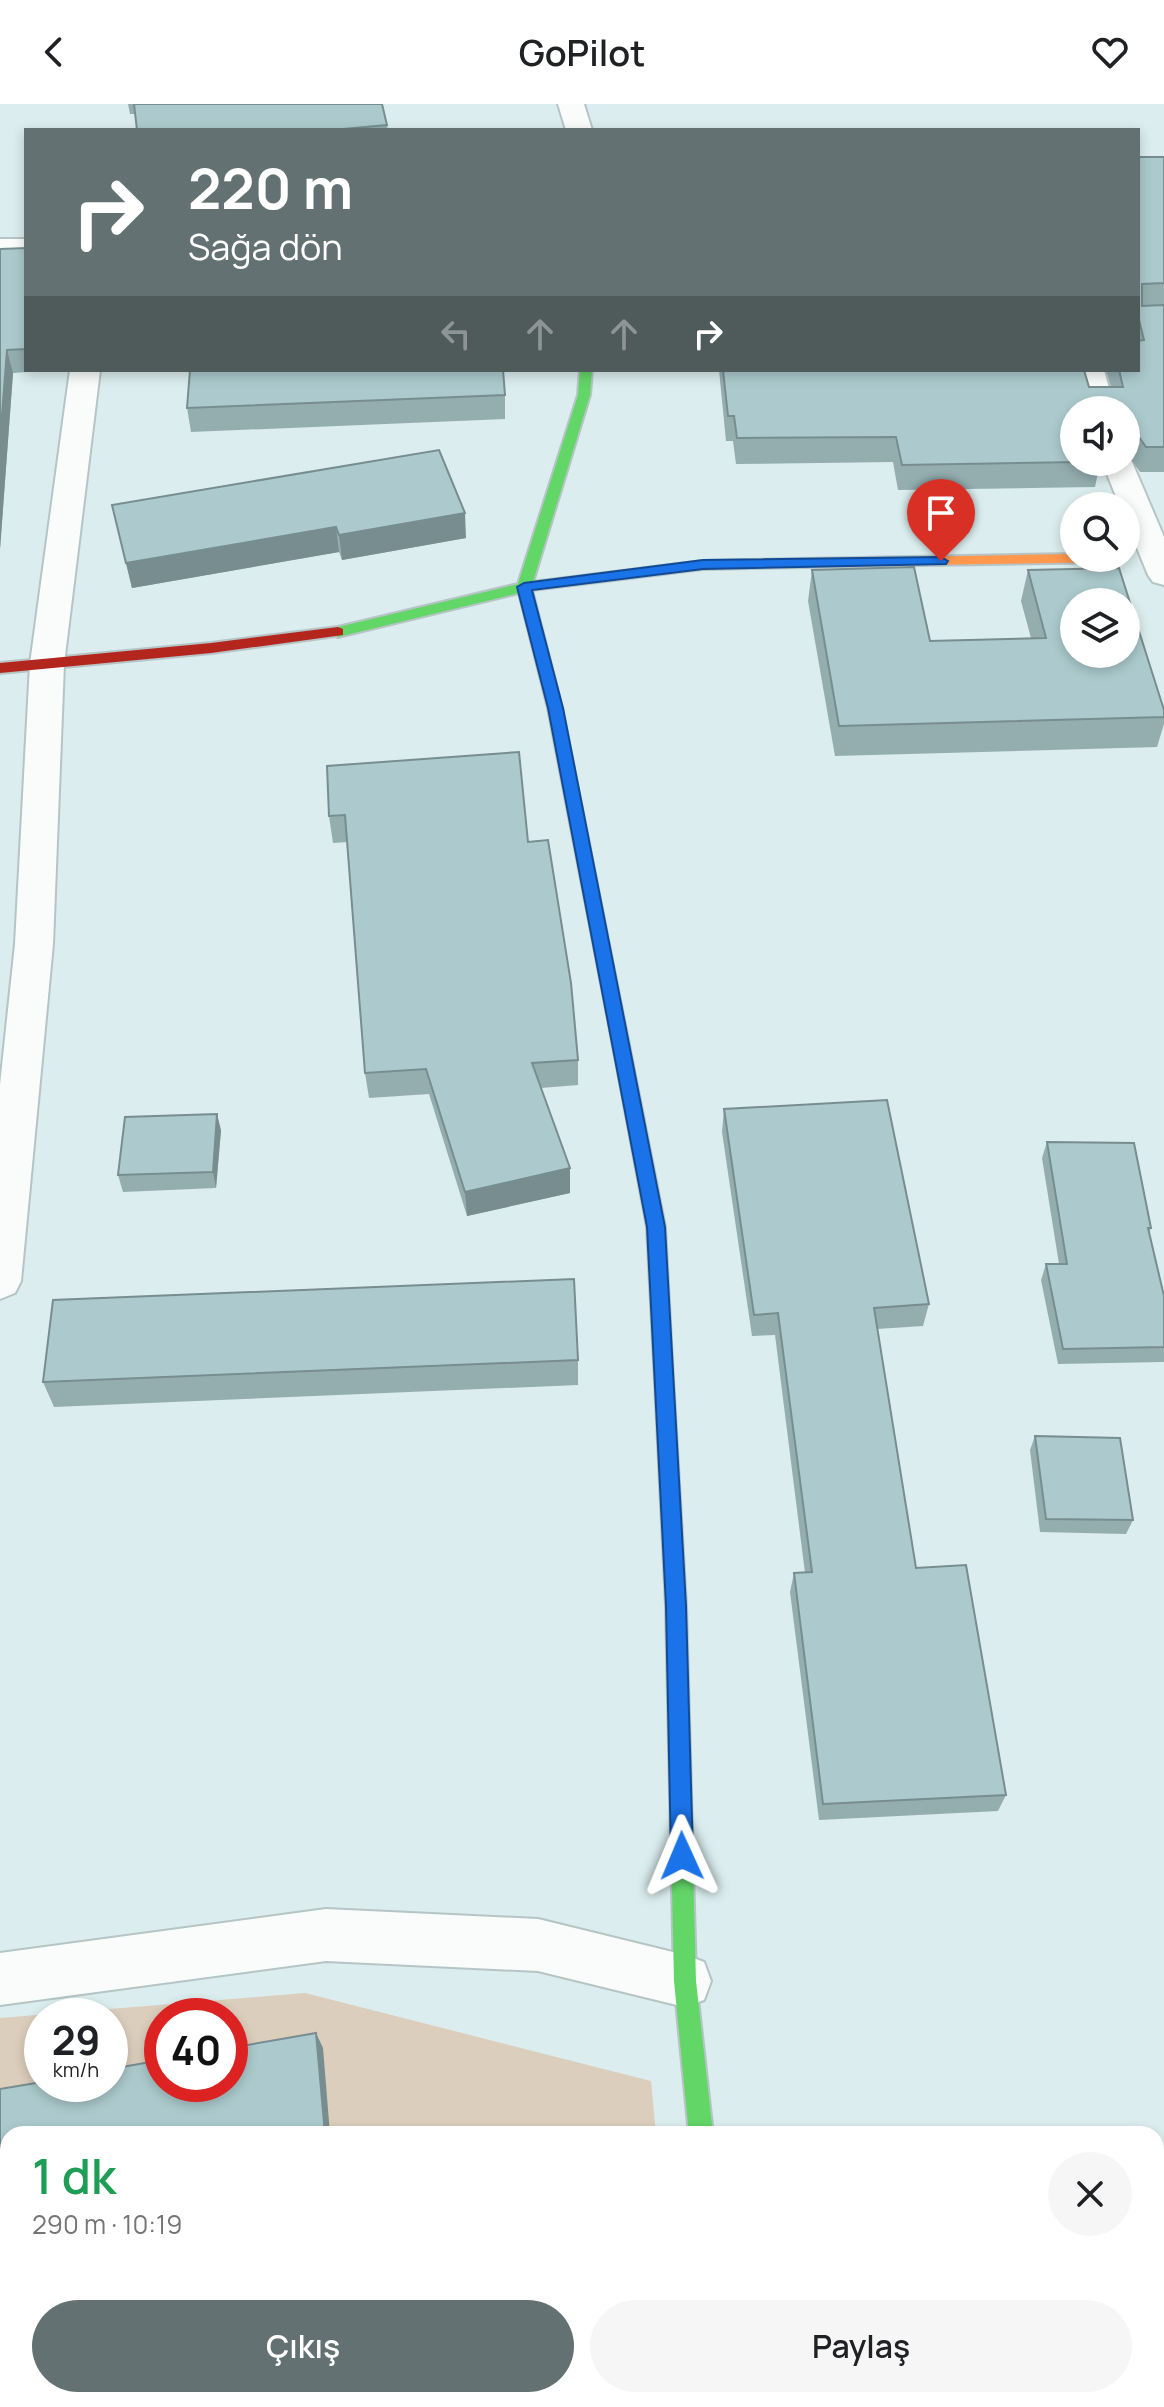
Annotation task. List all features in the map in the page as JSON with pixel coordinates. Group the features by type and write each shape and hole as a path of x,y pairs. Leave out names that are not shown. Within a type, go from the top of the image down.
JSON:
{"street":[{"path":"571,104 578,128"},
{"path":"0,247 24,247"},
{"path":"0,1281 34,944 47,664 85,372"},
{"path":"586,372 584,395 524,587 555,708 656,1227 676,1606 685,1981 700,2126"},
{"path":"1090,372 1096,396"},
{"path":"1122,476 1153,562"},
{"path":"0,668 333,633 524,587 703,565 1060,559"},
{"path":"0,1979 326,1935 538,1945 685,1981"}],"shaded area":[{"path":"305,1993 651,2081 655,2126 0,2126 0,2018 24,2016 24,2102 128,2102 128,2008 144,2006 144,2102 248,2102 248,1998 244,1998"}],"building":[{"path":"134,104 382,104 387,125 354,128 137,128"},
{"path":"1140,157 1164,157 1164,283 1142,284 1142,306 1164,305 1164,447 1146,447 1140,438 1140,396 1060,396 1060,462 902,465 896,437 737,438 734,416 728,416 723,372 1085,372 1089,387 1123,387 1119,372 1140,372 1140,341 1144,340 1140,324"},
{"path":"24,248 24,349 7,350 0,441 0,249"},
{"path":"190,372 503,372 505,395 187,408"},
{"path":"439,450 465,513 339,535 336,527 126,563 112,505"},
{"path":"914,567 930,641 1046,638 1028,570 1120,572 1125,588 1060,588 1060,668 1140,668 1140,634 1164,710 1164,717 839,726 812,570"},
{"path":"519,752 528,842 548,840 571,983 578,1060 532,1063 570,1168 465,1192 426,1069 365,1073 345,815 329,816 327,766"},
{"path":"887,1100 929,1304 874,1308 916,1568 966,1565 1006,1795 823,1804 794,1573 812,1572 778,1313 754,1315 724,1109"},
{"path":"217,1114 213,1172 118,1175 125,1117"},
{"path":"1047,1142 1134,1143 1151,1228 1148,1228 1164,1296 1164,1347 1063,1349 1046,1264 1067,1264"},
{"path":"574,1279 578,1360 43,1382 53,1300"},
{"path":"1035,1436 1120,1438 1133,1520 1046,1519"},
{"path":"316,2033 324,2126 0,2126 0,2089 24,2085 24,2102 128,2102 128,2066 144,2063 144,2102 248,2102 248,2045"}],"traffic: fast":[{"path":"586,372 584,395 524,587 555,708 619,1035"},
{"path":"338,632 524,587 703,565 857,562"},
{"path":"663,1361 676,1606 685,1981 700,2126"}],"traffic: slow":[{"path":"857,562 1060,559"}],"traffic: jam":[{"path":"0,668 211,648 338,632"},
{"path":"619,1035 656,1227 663,1361"}],"route":[{"path":"682,1856 676,1606 656,1227 555,708 524,587 703,565 941,561"}]}
